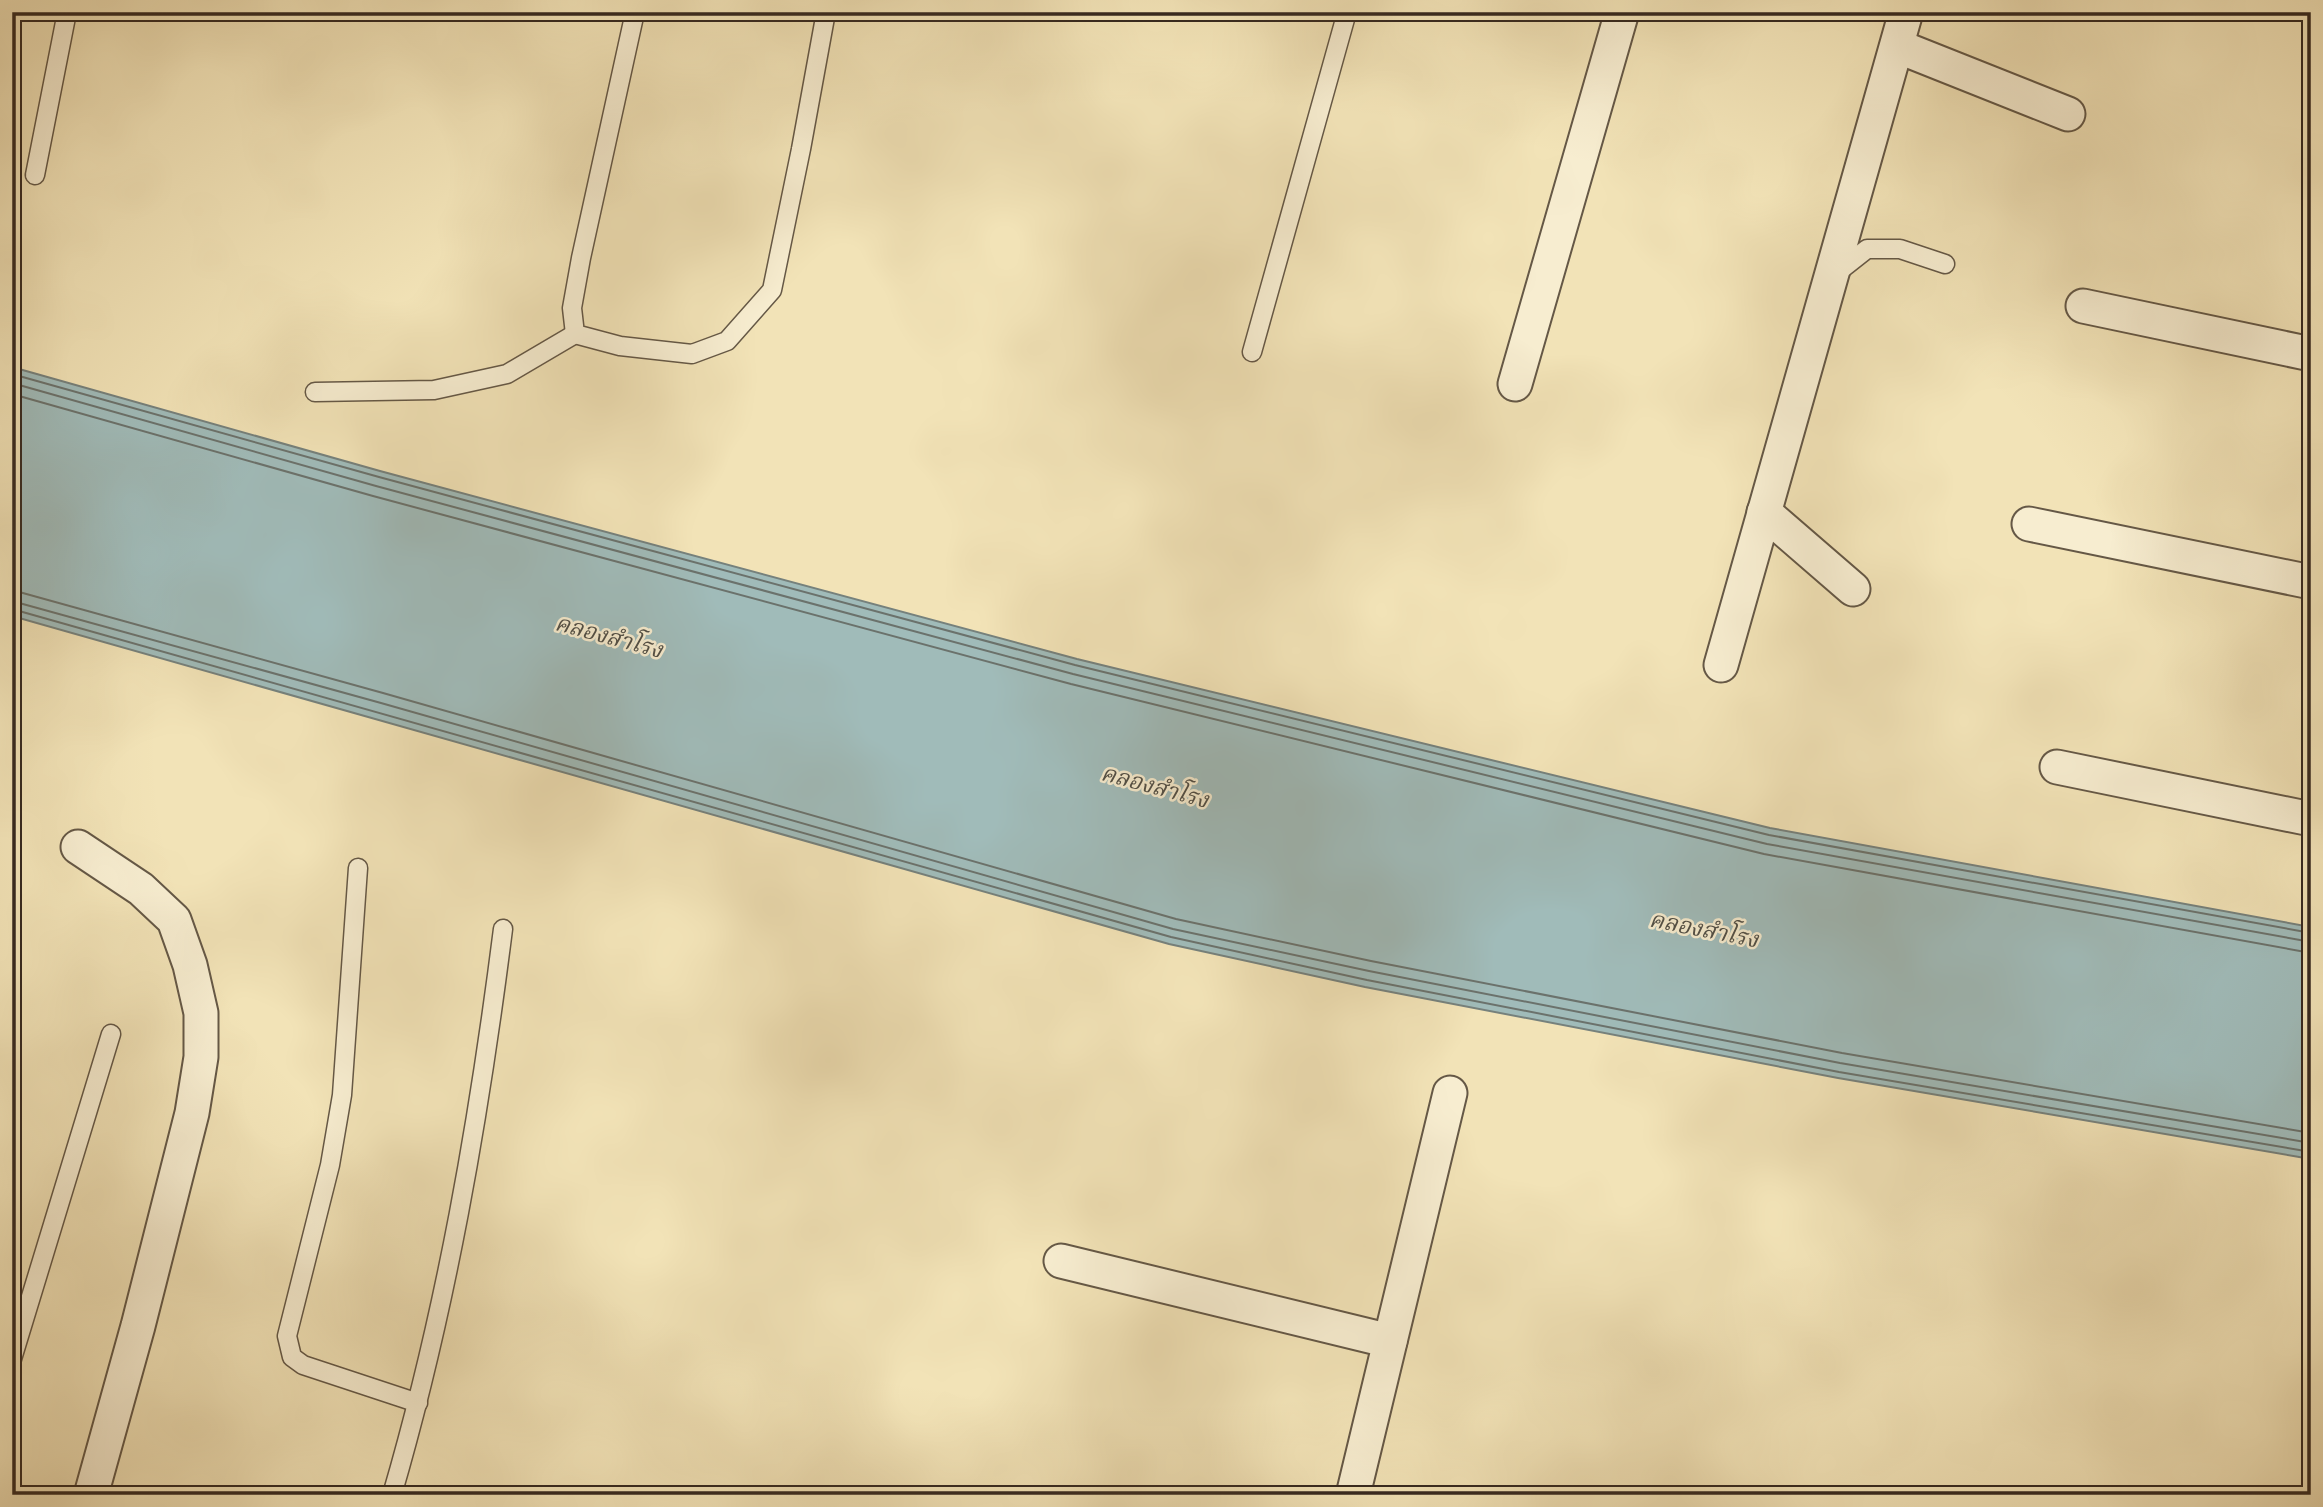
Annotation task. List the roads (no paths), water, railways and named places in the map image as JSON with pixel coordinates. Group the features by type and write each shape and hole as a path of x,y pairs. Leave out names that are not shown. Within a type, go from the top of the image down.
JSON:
{"street":[{"path":"1516,384 1622,12"},
{"path":"1721,665 1906,12"},
{"path":"1897,46 2068,114"},
{"path":"2083,306 2311,354"},
{"path":"1764,512 1853,589"},
{"path":"2029,524 2311,582"},
{"path":"2057,768 2311,819"},
{"path":"78,847 141,889 174,920 190,965 201,1013 201,1056 192,1113 138,1326 91,1495"},
{"path":"1353,1495 1450,1093"},
{"path":"1061,1261 1390,1341"}],"lane":[{"path":"35,174 67,12"},
{"path":"575,334 572,308 581,258 635,12"},
{"path":"315,392 434,390 495,377 507,374 575,334 620,346 692,354 727,341 772,290 826,12"},
{"path":"1252,352 1347,12"},
{"path":"1831,277 1867,250 1900,250 1945,264"},
{"path":"358,868 342,1095 330,1165 293,1307 287,1336 288,1349 292,1357 303,1365 418,1403"},
{"path":"391,1495 418,1403 440,1309 488,1043 503,929"},
{"path":"12,1359 111,1034"}],"water":[{"name":"คลองสำโรง","path":"12,367 380,471 1077,659 1770,828 2311,927 2311,1159 1838,1078 1365,987 1169,944 12,616"}]}
